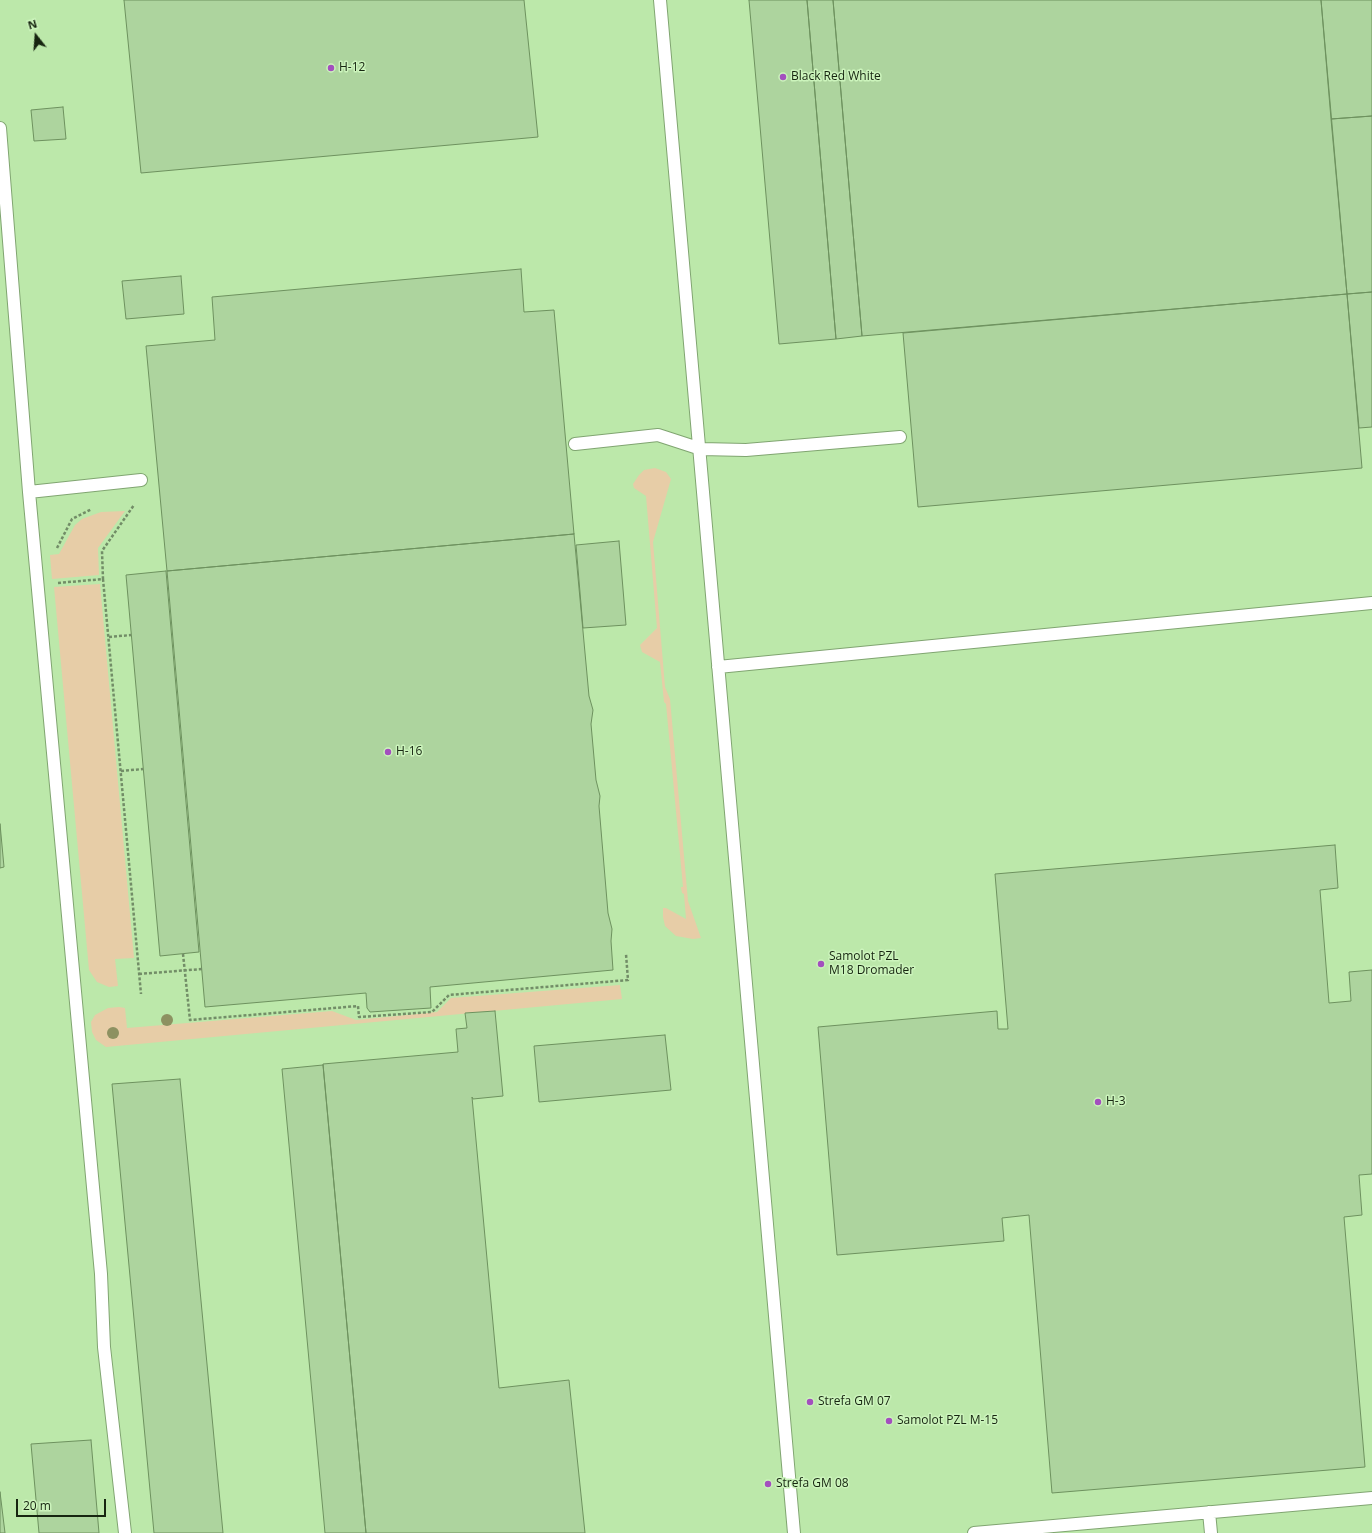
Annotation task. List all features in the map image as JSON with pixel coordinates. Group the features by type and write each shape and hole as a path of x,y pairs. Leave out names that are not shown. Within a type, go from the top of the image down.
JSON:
{"lane":[{"path":"660,0 701,449 718,667 794,1533"},
{"path":"0,128 4,235 38,584 101,1274 104,1347 125,1533"},
{"path":"575,444 658,435 701,449 746,450 900,437"},
{"path":"29,492 141,480"},
{"path":"718,667 1372,603"},
{"path":"974,1533 1372,1498"},
{"path":"1209,1512 1211,1533"}],"path":[{"path":"126,505 134,505 102,551 103,579 141,994"},
{"path":"34,553 56,550 63,533 72,520 86,510 94,508"},
{"path":"38,584 103,579"},
{"path":"109,637 131,635"},
{"path":"121,771 143,769"},
{"path":"183,954 190,1020 358,1006 359,1017 432,1012 449,995 628,980 626,954"},
{"path":"139,974 202,969"}],"shaded area":[{"path":"0,0 1372,0 1372,1533 0,1533"},
{"path":"655,468 666,472 671,479 653,542 665,687 670,699 688,901 701,938 693,939 676,936 665,926 663,917 663,908 666,908 686,919 684,894 682,893 681,887 683,887 666,704 664,702 660,662 642,652 640,645 657,628 646,496 634,488 633,484 644,470"},
{"path":"125,511 98,548 99,575 52,579 50,555 59,554 75,525 82,519 101,512"},
{"path":"100,584 134,958 115,959 118,986 109,987 97,982 89,970 54,587"},
{"path":"620,985 622,999 106,1047 96,1040 92,1032 91,1022 95,1015 108,1008 119,1007 125,1008 127,1028 332,1011 356,1020 437,1012 451,998"}],"building":[{"name":"H-12","path":"124,0 524,0 538,137 141,173"},
{"path":"749,0 807,0 836,339 779,344"},
{"path":"807,0 833,0 862,336 836,339"},
{"path":"833,0 1321,0 1347,294 862,336"},
{"path":"1321,0 1372,0 1372,116 1331,119"},
{"path":"63,107 66,139 34,141 31,110"},
{"path":"1372,116 1372,292 1347,294 1331,119"},
{"path":"521,269 524,312 554,310 574,534 167,571 146,346 215,340 212,297"},
{"path":"181,276 184,314 126,319 122,281"},
{"path":"1372,292 1372,427 1359,428 1347,294"},
{"path":"1347,294 1362,468 918,507 903,333"},
{"name":"H-16","path":"574,534 589,696 593,710 591,724 596,780 600,796 599,806 608,913 612,929 611,941 613,970 430,987 431,1008 370,1012 367,1008 366,993 205,1007 167,571"},
{"path":"619,541 626,625 583,628 576,545"},
{"path":"166,571 199,952 160,956 126,575"},
{"path":"0,824 4,867 0,868"},
{"name":"H-3","path":"1335,845 1338,888 1320,890 1329,1003 1351,1001 1349,972 1372,970 1372,1174 1359,1175 1362,1215 1344,1217 1365,1467 1052,1493 1029,1215 1002,1218 1004,1241 837,1255 818,1027 997,1011 998,1029 1008,1029 995,874"},
{"path":"495,1011 503,1096 473,1099 472,1097 499,1388 569,1380 585,1533 366,1533 323,1064 458,1052 456,1029 467,1028 465,1013"},
{"path":"665,1035 671,1090 539,1102 534,1046"},
{"path":"323,1065 366,1533 325,1533 282,1069"},
{"path":"180,1079 223,1533 154,1533 112,1084"},
{"path":"91,1440 99,1533 39,1533 31,1444"},
{"path":"0,1492 5,1533 0,1533"}],"place":[{"name":"H-12","path":"331,68"},
{"name":"Black Red White","path":"783,77"},
{"name":"H-16","path":"388,752"},
{"name":"Samolot PZL M18 Dromader","path":"821,964"},
{"name":"H-3","path":"1098,1102"},
{"name":"Strefa GM 07","path":"810,1402"},
{"name":"Samolot PZL M-15","path":"889,1421"},
{"name":"Strefa GM 08","path":"768,1484"}]}
